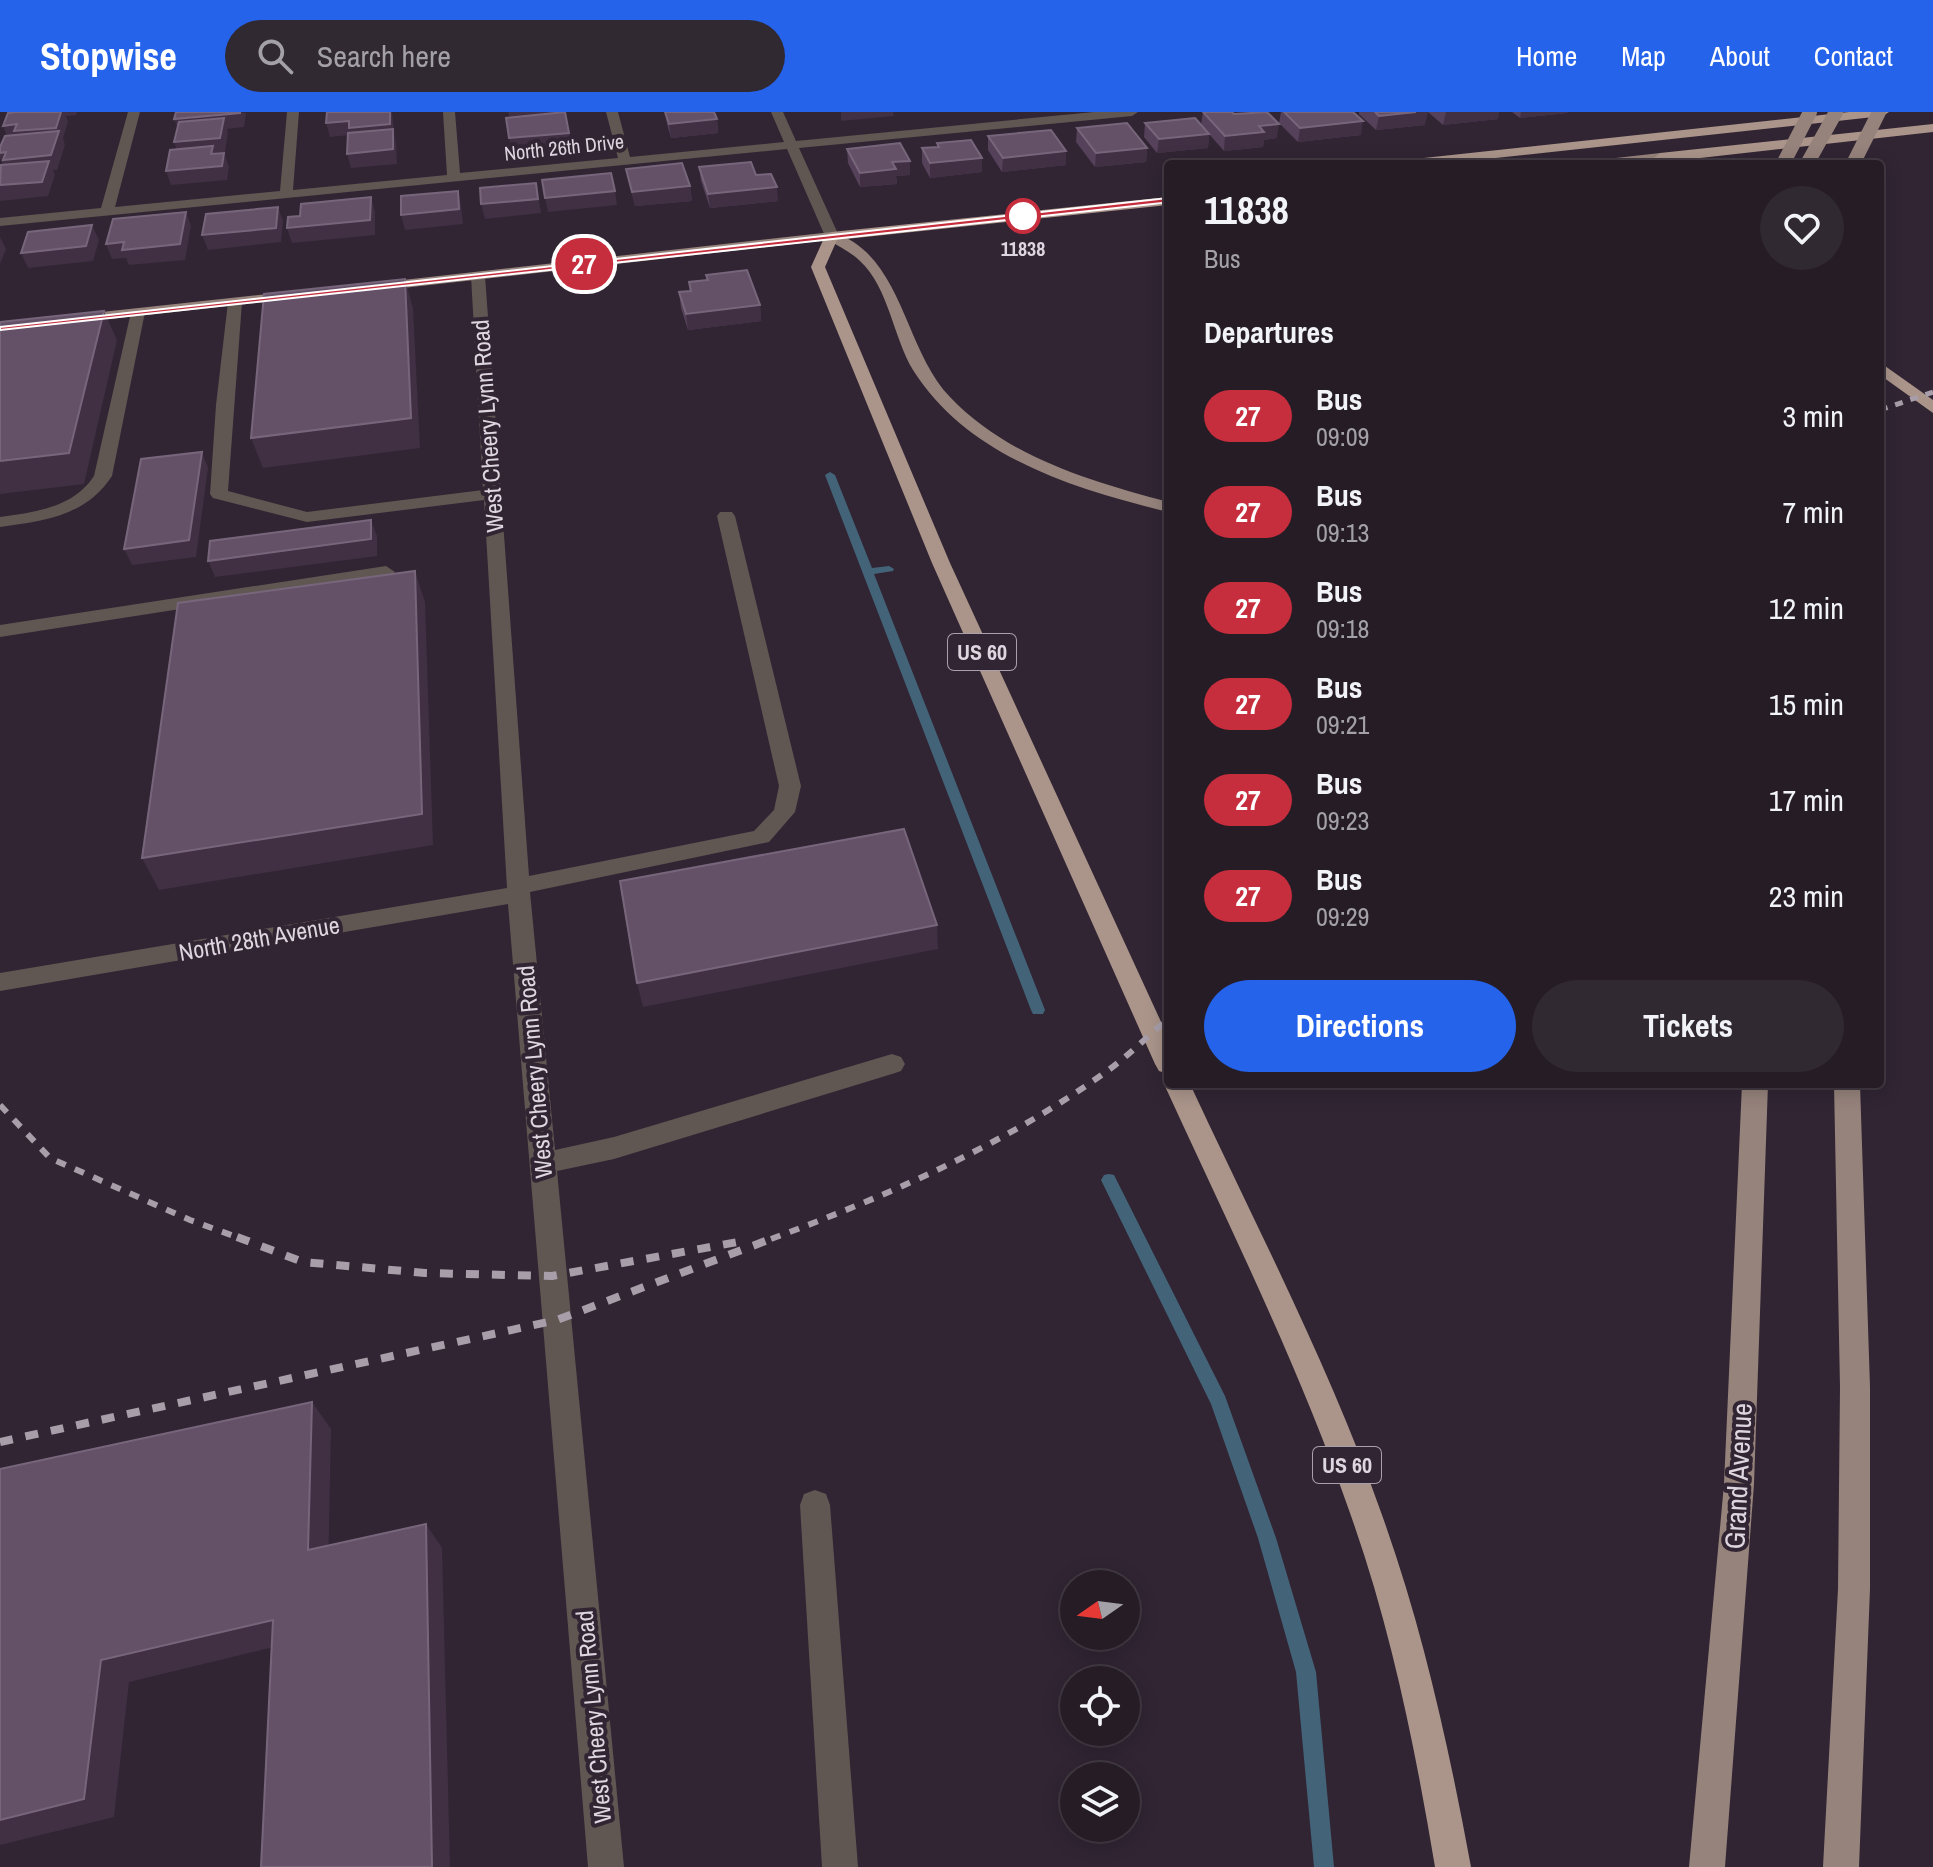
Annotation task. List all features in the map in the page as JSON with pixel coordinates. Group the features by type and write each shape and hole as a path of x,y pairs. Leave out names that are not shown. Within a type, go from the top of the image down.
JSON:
{"highway":[{"path":"1440,160 1881,112"},
{"path":"1656,160 1933,128"},
{"path":"1542,160 1641,143 1660,135"},
{"path":"832,236 1164,201"},
{"name":"US 60","path":"832,236 818,267 941,563 1164,1055"},
{"path":"1885,371 1933,408"},
{"name":"US 60","path":"1179,1088 1336,1433 1365,1513 1394,1598 1453,1867"}],"main road":[{"path":"1785,160 1810,112"},
{"path":"1809,160 1836,112"},
{"path":"1855,160 1881,112"},
{"path":"356,289 832,236 870,262 920,368 936,393 970,424 1041,466 1085,483 1164,506"},
{"path":"61,320 311,294"},
{"name":"Grand Avenue","path":"1707,1867 1739,1484 1755,1088"},
{"path":"1841,1867 1854,1589 1855,1357 1847,1088"}],"street":[{"path":"107,212 134,112"},
{"path":"286,194 293,112"},
{"path":"449,112 454,178"},
{"path":"612,112 625,161"},
{"path":"777,112 832,236"},
{"path":"945,112 956,129"},
{"name":"North 26th Drive","path":"0,222 1132,112"},
{"name":"West Cheery Lynn Road","path":"478,276 518,890 606,1867"},
{"path":"235,302 224,405 219,494 307,517 492,494"},
{"path":"0,522 47,516 73,505 96,490 103,476 138,312"},
{"name":"North 28th Avenue","path":"0,982 518,890 761,837 784,812 790,786 726,516"},
{"path":"0,631 386,572"},
{"path":"543,1163 614,1148 892,1064"},
{"path":"815,1505 840,1867"}],"building":[{"path":"61,112 56,128 14,131 17,124 3,126 8,113"},
{"path":"176,112 240,112 240,113 174,119"},
{"path":"327,112 390,112 390,124 349,128 349,121 326,123"},
{"path":"565,112 569,133 509,138 506,118"},
{"path":"665,112 714,112 717,119 669,124"},
{"path":"1203,112 1267,112 1279,124 1259,126 1264,132 1225,136"},
{"path":"1284,112 1353,112 1363,121 1300,128"},
{"path":"1375,112 1416,112 1379,116"},
{"path":"224,118 220,138 174,142 179,122"},
{"path":"1195,118 1209,134 1159,139 1145,123"},
{"path":"1127,123 1147,148 1096,153 1077,128"},
{"path":"393,129 393,149 347,154 348,133"},
{"path":"1051,130 1066,151 1003,158 988,136"},
{"path":"59,131 51,155 3,160 6,152 0,153 0,147 5,136"},
{"path":"971,140 982,158 930,163 922,148 939,147 937,143"},
{"path":"900,143 910,161 892,162 896,169 860,173 847,149"},
{"path":"213,146 211,154 224,153 222,166 166,171 170,150"},
{"path":"49,161 42,182 0,185 1,165"},
{"path":"751,162 756,175 771,174 777,187 708,194 699,167"},
{"path":"682,163 690,186 632,192 626,169"},
{"path":"611,173 615,191 545,198 542,180"},
{"path":"536,183 538,199 481,204 480,188"},
{"path":"458,191 459,209 401,215 401,196"},
{"path":"371,197 370,220 287,228 288,217 300,216 301,204"},
{"path":"278,207 276,228 202,235 206,214"},
{"path":"186,212 180,244 122,250 124,242 106,244 113,219"},
{"path":"92,225 86,246 21,253 28,232"},
{"path":"747,270 760,305 686,314 679,292 691,291 689,282 708,280 706,275"},
{"path":"405,279 411,418 251,438 264,294"},
{"path":"104,311 69,453 0,461 0,322"},
{"path":"202,452 189,540 124,549 141,459"},
{"path":"371,520 371,539 208,561 210,541"},
{"path":"415,571 422,814 142,858 178,603"},
{"path":"904,829 937,925 637,983 620,881"},
{"path":"312,1402 308,1550 426,1524 432,1867 261,1867 273,1620 101,1660 84,1799 0,1820 0,1469"}],"waterway":[{"path":"830,475 1038,1010"},
{"path":"868,572 889,569"},
{"path":"1109,1180 1219,1402 1267,1538 1306,1672 1324,1867"}],"railway":[{"path":"1884,409 1933,392"},
{"path":"771,1239 900,1187 984,1147 1112,1068 1164,1022"},
{"path":"0,1105 50,1158 190,1220 242,1239"},
{"path":"237,1237 303,1262 425,1273 552,1276 743,1241"},
{"path":"0,1442 557,1320 776,1237"}],"bus line":[{"name":"27","path":"0,327 1164,201"}],"place":[{"name":"11838","path":"1023,216"}]}
